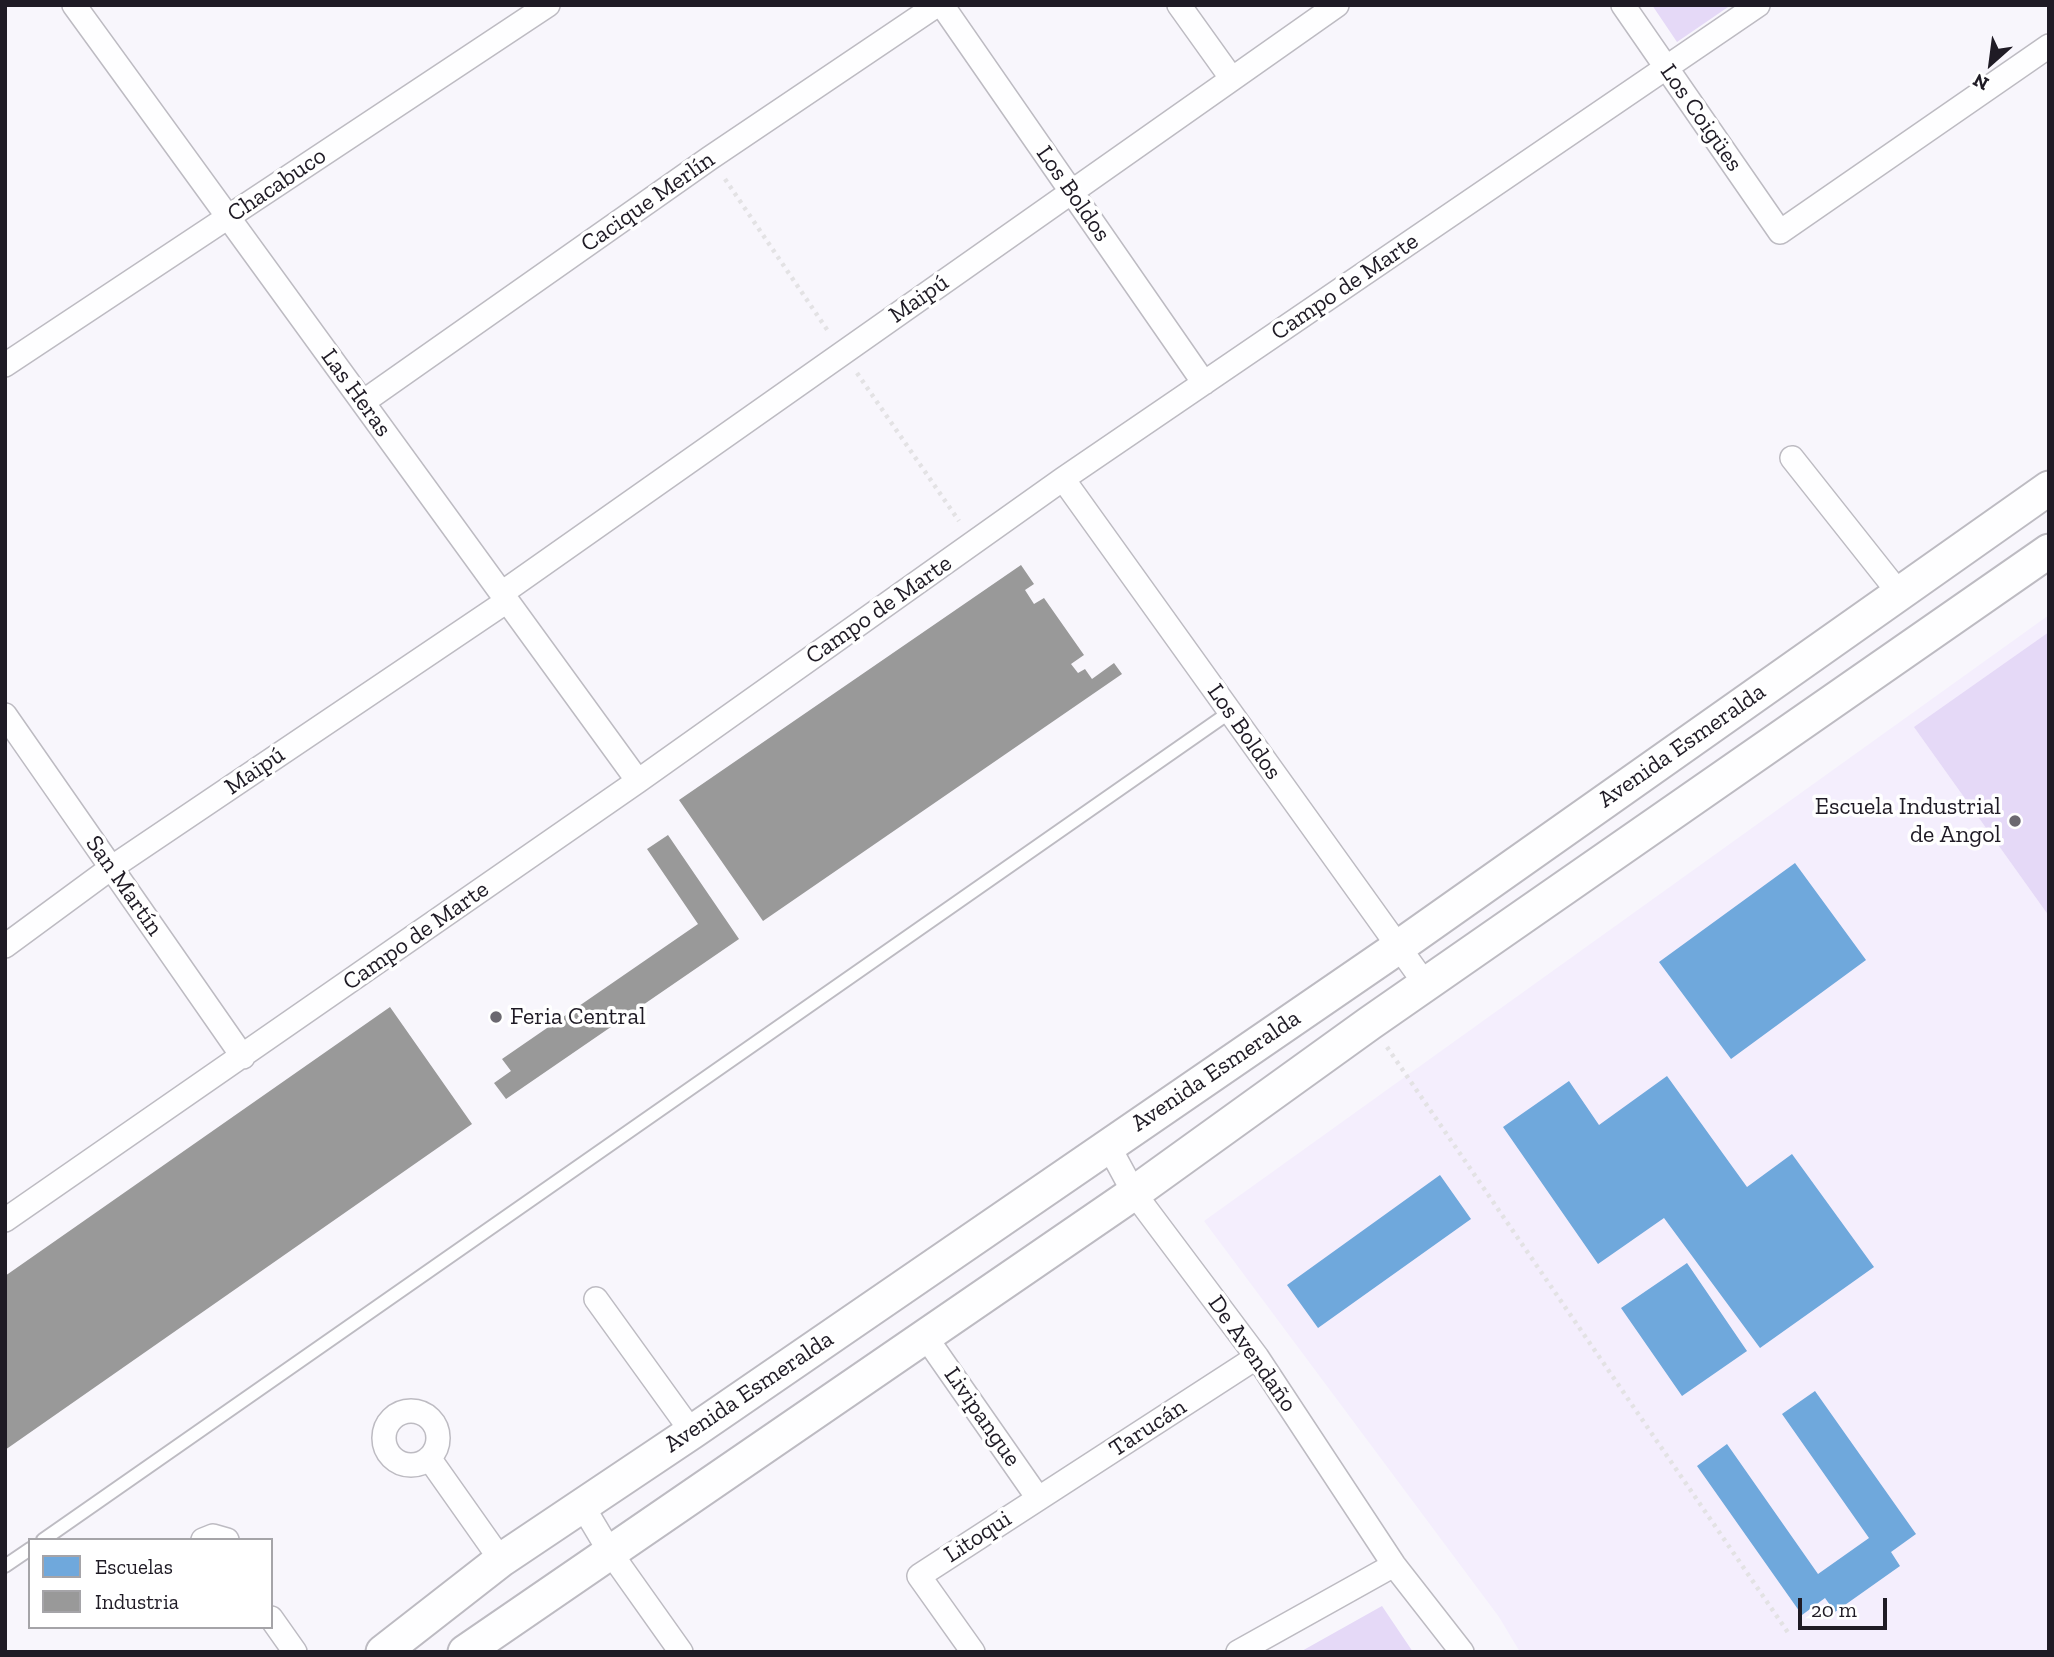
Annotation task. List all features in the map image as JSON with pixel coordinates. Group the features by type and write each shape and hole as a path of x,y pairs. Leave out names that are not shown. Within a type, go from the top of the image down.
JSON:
{"street":[{"name":"Las Heras","path":"74,5 638,780"},
{"name":"Chacabuco","path":"5,365 548,5"},
{"name":"Los Boldos","path":"939,5 1204,383"},
{"name":"Cacique Merlín","path":"363,402 710,158 939,5"},
{"path":"1179,5 1232,79"},
{"name":"Maipú","path":"5,946 111,868 505,597 1337,5"},
{"name":"Los Coigües","path":"1623,5 1780,232 2049,46"},
{"name":"Campo de Marte","path":"5,1220 638,780 1063,478 1758,5"},
{"path":"1792,458 1899,593"},
{"name":"Los Boldos","path":"1063,478 1426,985"},
{"name":"Avenida Esmeralda","path":"383,1652 501,1560 1397,948 2049,488"},
{"name":"Avenida Esmeralda","path":"466,1652 1134,1194 1370,1023 2049,551"},
{"name":"San Martín","path":"5,715 243,1057"},
{"name":"De Avendaño","path":"1108,1145 1134,1194 1257,1357 1394,1565 1462,1652"},
{"path":"924,1273 953,1318"},
{"path":"596,1299 692,1432"},
{"path":"860,1316 889,1361"},
{"name":"Livipangue","path":"925,1336 1038,1498"},
{"name":"Tarucán","path":"1038,1498 1257,1357"},
{"path":"429,1458 501,1560"},
{"name":"Litoqui","path":"973,1652 919,1576 1038,1498"},
{"path":"582,1505 610,1552 681,1652"},
{"path":"1238,1652 1394,1565"},
{"path":"273,1621 295,1652"}],"lane":[{"path":"46,1538 1230,712"},
{"path":"5,1566 28,1550"}],"path":[{"path":"1370,1023 1789,1634"}],"shaded area":[{"path":"1652,5 1731,5 1677,42"},
{"name":"Escuela Industrial de Angol","path":"2049,615 2049,1652 1520,1652 1499,1617 1204,1221"},
{"name":"Escuela Industrial de Angol","path":"2049,632 2049,916 1914,727"},
{"path":"1382,1606 1413,1652 1300,1652"}],"building: Escuelas":[{"path":"1795,863 1866,960 1731,1059 1659,962"},
{"path":"1667,1076 1747,1187 1792,1154 1874,1267 1760,1348 1664,1218 1598,1264 1503,1127 1569,1081 1599,1125"},
{"path":"1440,1175 1471,1219 1318,1328 1287,1285"},
{"path":"1687,1263 1747,1351 1682,1396 1621,1308"},
{"path":"1815,1391 1916,1534 1891,1552 1900,1566 1835,1612 1825,1598 1802,1615 1697,1466 1727,1444 1818,1574 1869,1538 1782,1414"}],"building: Industria":[{"path":"1021,565 1034,584 1025,590 1034,604 1044,598 1084,655 1071,664 1078,673 1085,669 1092,679 1114,663 1122,674 763,921 679,800"},
{"path":"668,835 739,939 506,1099 494,1083 511,1071 502,1059 698,924 647,849"},
{"path":"390,1007 472,1124 5,1450 5,1276"}],"place":[{"name":"Escuela Industrial de Angol","path":"2015,821"},
{"name":"Feria Central","path":"496,1017"}]}
